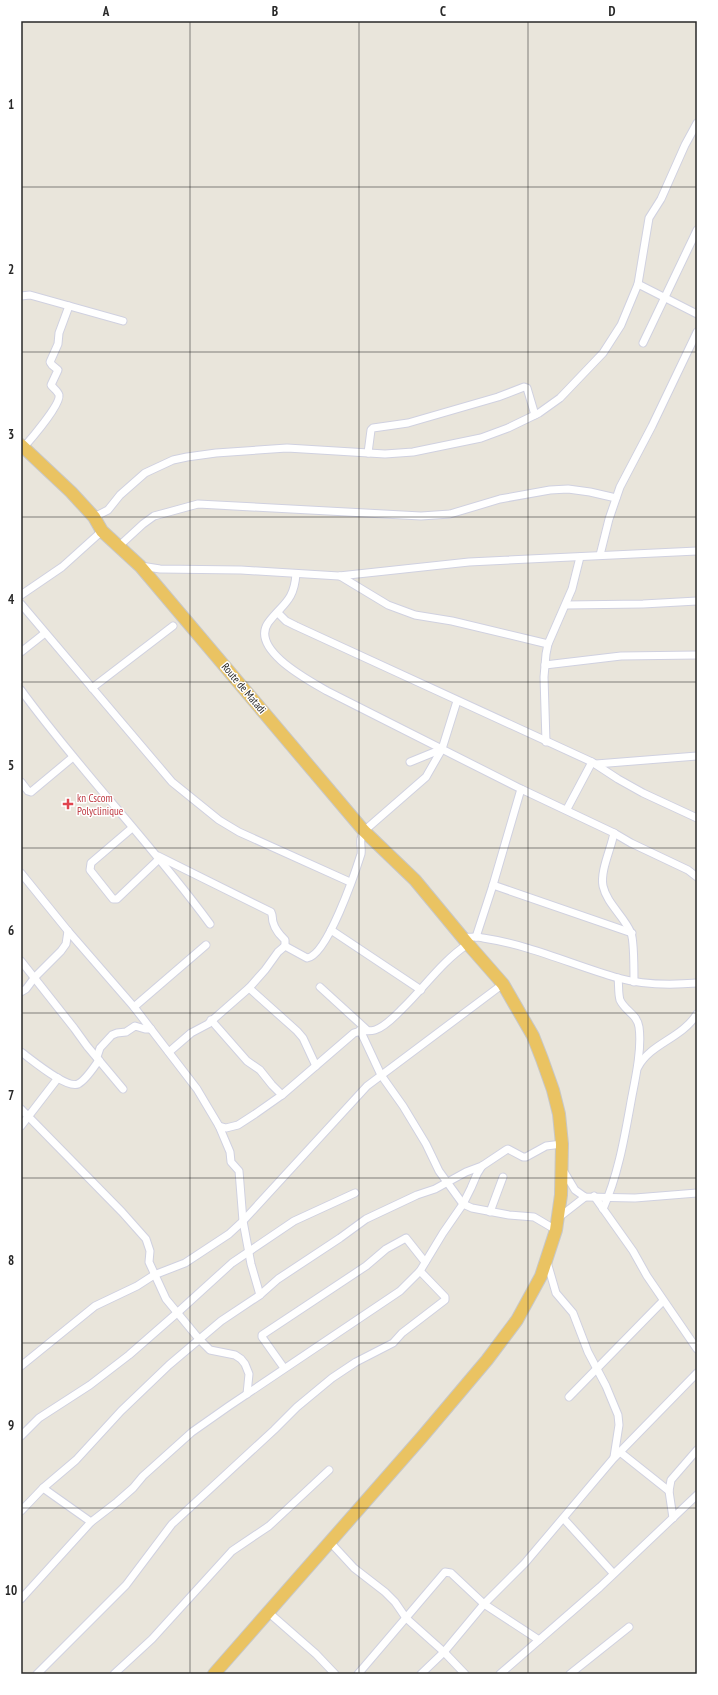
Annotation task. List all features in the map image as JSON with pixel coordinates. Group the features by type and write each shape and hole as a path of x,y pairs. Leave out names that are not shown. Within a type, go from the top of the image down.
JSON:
{"highway":[{"name":"Route de Matadi","path":"23,446 72,492 94,517 102,531 140,566 364,830 415,880 469,939 503,984 533,1036 554,1096 558,1114 562,1144 562,1169 556,1230 547,1262 532,1295 517,1320 487,1360 214,1674"}],"street":[{"path":"94,517 108,510 120,495 145,473 173,460 216,452 280,448 368,453 413,452 438,448 499,432 536,415 560,398 603,353 620,325 638,284 650,218 661,199 685,145 697,123"},
{"path":"644,343 697,230"},
{"path":"638,284 697,314"},
{"path":"21,296 30,295 123,321"},
{"path":"23,446 52,410 58,399 58,393 51,385 58,370 52,366 50,362 58,344 58,333 69,306"},
{"path":"600,555 608,519 616,498 697,332"},
{"path":"368,453 371,430 373,428 408,423 526,387 536,415"},
{"path":"118,547 142,524 154,516 198,504 421,516 450,514 500,499 550,490 590,492 616,498"},
{"path":"21,594 62,567 102,531"},
{"path":"140,566 160,569 241,570 339,576 469,562 697,550"},
{"path":"546,742 545,665 548,644 572,589 580,557"},
{"path":"296,574 290,598 268,623 265,634 270,647 282,662 327,691 521,789 567,809 631,843 688,870 697,877"},
{"path":"339,576 388,605 415,615 452,621 548,644"},
{"path":"566,605 643,604 697,601"},
{"path":"21,604 172,782 219,820 239,832 350,882"},
{"path":"278,613 286,621 296,626 594,763 607,773 643,793 697,818"},
{"path":"92,688 174,626"},
{"path":"21,652 45,633"},
{"path":"545,665 621,656 697,655"},
{"path":"21,690 73,757 157,857 210,924"},
{"path":"285,946 305,958 310,958 316,954 331,930 343,903 360,855 361,840 364,830 426,777 442,749 457,701"},
{"path":"410,762 442,749"},
{"path":"594,763 697,756"},
{"path":"21,782 28,791 32,792 73,757"},
{"path":"567,809 594,763"},
{"path":"219,1126 226,1128 238,1125 282,1095 354,1033 363,1030 375,1030 387,1023 421,990 452,955 469,939 493,885 521,789"},
{"path":"132,828 90,866 90,870 112,899 117,899 157,857"},
{"path":"614,833 604,869 603,886 608,900 632,934 634,982"},
{"path":"157,857 271,912 273,914 273,924 285,940 285,946 278,952 249,988 204,1026 182,1039 169,1052"},
{"path":"21,873 68,931 134,1007 197,1089 219,1126 230,1152 231,1162 239,1171 243,1221 251,1264 260,1295"},
{"path":"493,885 632,934"},
{"path":"331,930 421,990"},
{"path":"21,992 30,985 35,977 64,947 68,937 68,931"},
{"path":"469,939 526,948 634,982 679,984 697,983"},
{"path":"134,1007 206,946"},
{"path":"21,961 35,977 87,1046 123,1089"},
{"path":"603,1209 617,1169 637,1069 638,1020 633,1013 625,1007 620,999 618,978"},
{"path":"21,1366 95,1306 137,1286 154,1275 185,1263 229,1234 243,1221 367,1086 503,984"},
{"path":"320,987 363,1030 381,1075 426,1144 439,1171 463,1204 472,1208 490,1212 534,1217 556,1230"},
{"path":"249,988 297,1031 307,1046 316,1066"},
{"path":"637,1069 650,1052 684,1030 697,1014"},
{"path":"211,1020 247,1061 260,1070 282,1095"},
{"path":"21,1052 58,1078 72,1084 79,1083 90,1072 98,1058 98,1051 103,1044 115,1034 126,1032 135,1026 151,1029"},
{"path":"21,1126 58,1078"},
{"path":"21,1109 122,1212 146,1239 150,1251 149,1262 166,1299 199,1339 210,1350 235,1355 246,1364 249,1374 247,1394"},
{"path":"21,1511 43,1488 76,1460 144,1387 199,1339 237,1310 260,1295 278,1279 366,1219 482,1166 508,1149 523,1157 526,1157 546,1146 562,1144"},
{"path":"21,1598 91,1522 133,1488 143,1476 192,1432 284,1368 400,1291 420,1272 463,1204 482,1166"},
{"path":"562,1169 575,1190 585,1197"},
{"path":"490,1212 504,1177"},
{"path":"22,1433 39,1418 90,1385 177,1313 232,1263 294,1221 355,1193"},
{"path":"558,1218 585,1197 635,1198 697,1193"},
{"path":"594,1196 633,1251 664,1301 697,1349"},
{"path":"284,1368 262,1338 262,1335 366,1266 386,1249 406,1238 425,1262"},
{"path":"547,1262 556,1293 573,1313 588,1352 598,1369 620,1419 616,1454"},
{"path":"37,1674 126,1585 172,1524 297,1407 316,1390 345,1369 364,1357 393,1343 402,1333 445,1300 446,1298 420,1272"},
{"path":"569,1397 664,1301"},
{"path":"421,1674 444,1652 484,1604 525,1563 564,1519 616,1454 697,1373"},
{"path":"673,1518 669,1485 674,1475 697,1450"},
{"path":"616,1454 669,1491"},
{"path":"114,1674 152,1639 232,1551 268,1526 329,1470"},
{"path":"43,1488 91,1522"},
{"path":"500,1674 613,1573 697,1495"},
{"path":"564,1519 613,1573"},
{"path":"330,1542 354,1568 385,1592 395,1602 406,1618 444,1652 465,1674"},
{"path":"358,1674 445,1572 452,1573 484,1604 539,1640"},
{"path":"268,1612 316,1654 335,1674"},
{"path":"570,1674 629,1628"}],"place":[{"name":"kn Cscom Polyclinique","path":"68,804"}]}
